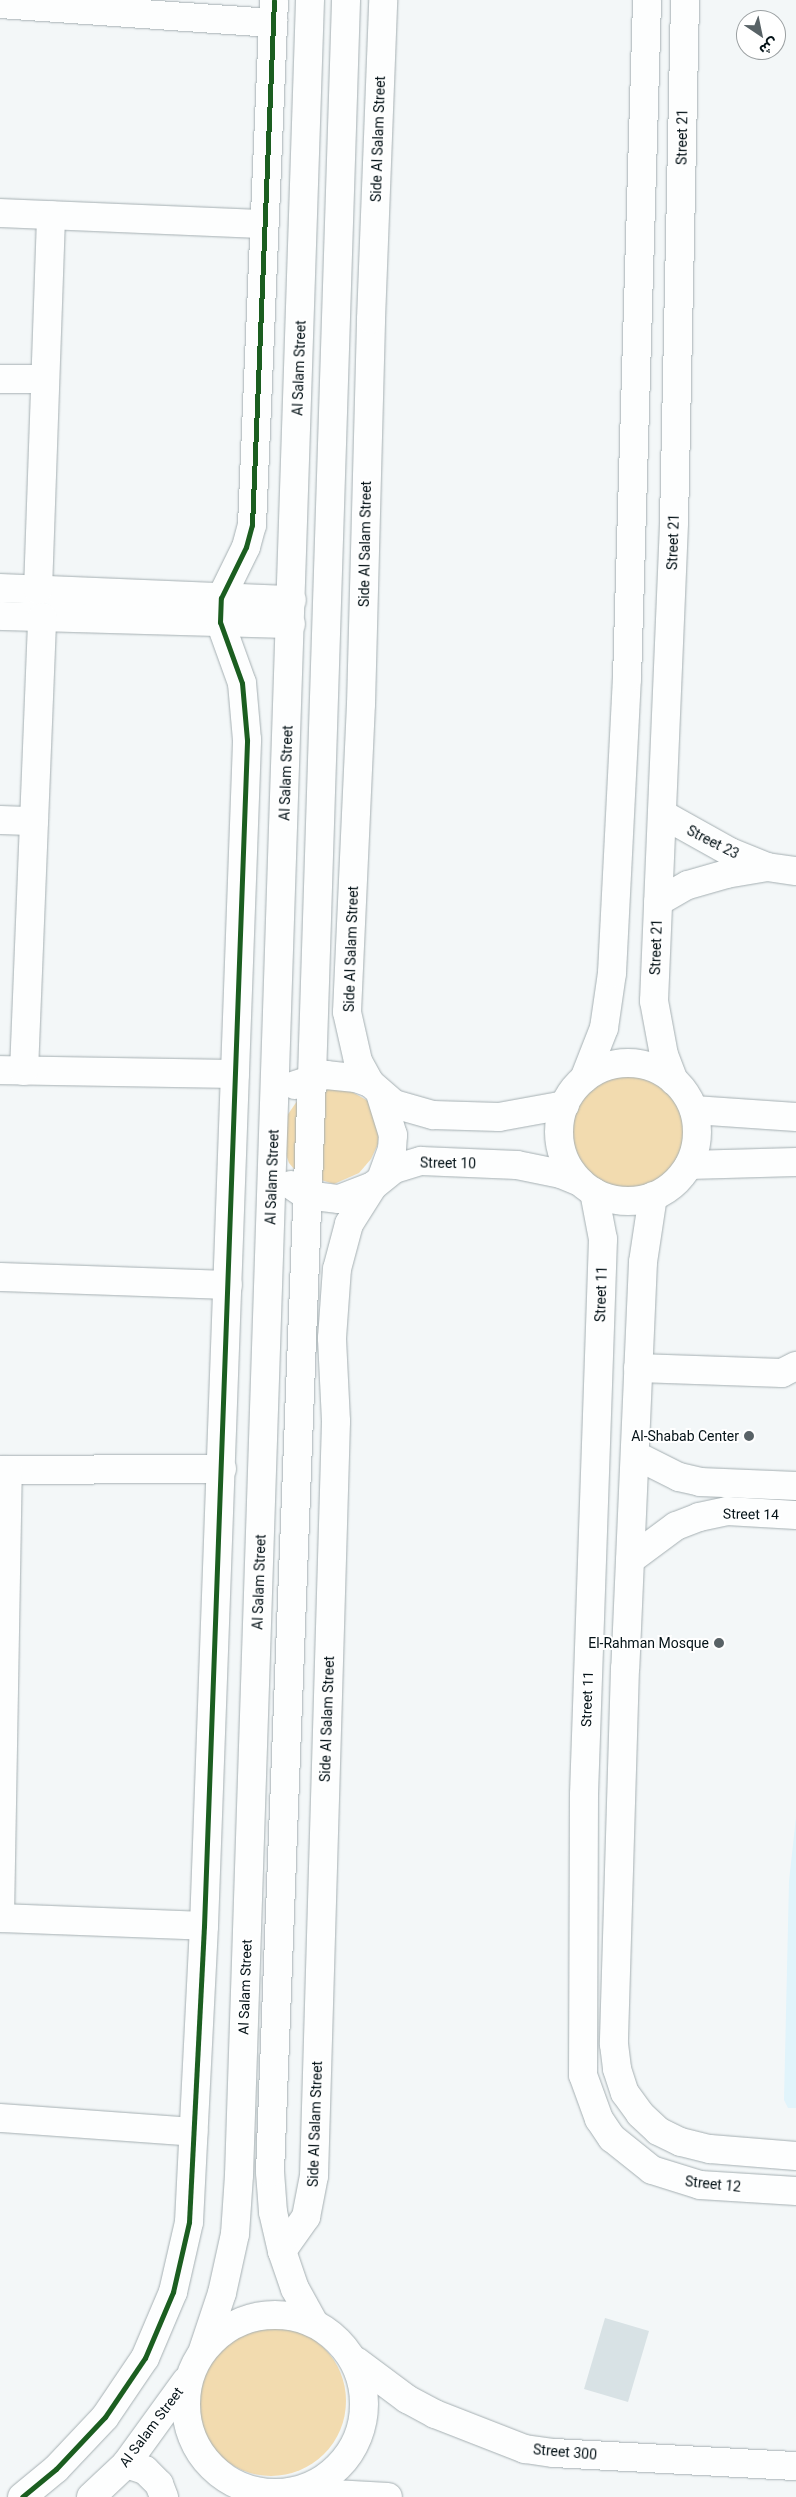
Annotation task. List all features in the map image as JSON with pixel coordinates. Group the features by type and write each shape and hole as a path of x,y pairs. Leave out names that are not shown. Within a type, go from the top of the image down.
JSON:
{"street":[{"name":"Al Salam Street","path":"203,2350 222,2293 234,2234 238,2175 292,612 310,0"},
{"path":"314,2323 295,2289 282,2251 272,2212 270,2172 300,1338 312,1077 315,914 346,0"},
{"name":"Side Al Salam Street","path":"282,2251 306,2217 314,2176 336,1421 332,1338 342,1244 349,1224 377,1181 392,1149 394,1135 375,1088 358,1061 347,1012 384,0"},
{"path":"584,1079 600,1069 620,1063 640,1064 658,1070 674,1081 694,1110 697,1128 696,1147 689,1165 678,1180 653,1196 629,1201 611,1199 587,1187 569,1169 559,1138 565,1105 584,1079 604,1028 611,982 626,688 647,0"},
{"name":"Street 21","path":"674,1081 659,1037 654,1001 674,522 685,0"},
{"path":"0,4 273,11 252,525 246,547 221,610 242,683 247,712 222,1469 204,1926 189,2222 173,2292 145,2358 105,2417 56,2469 22,2497"},
{"path":"0,213 264,224"},
{"path":"38,590 51,215"},
{"path":"0,379 45,379"},
{"path":"631,520 674,522"},
{"path":"0,588 38,590 221,610"},
{"path":"0,616 42,617 221,610 292,612"},
{"path":"42,617 34,821 12,1071 235,1074"},
{"name":"Street 23","path":"662,814 695,834 767,867 796,872"},
{"path":"0,820 34,821"},
{"name":"Street 23","path":"658,902 688,885 726,874 767,867"},
{"path":"315,914 352,916"},
{"path":"275,1100 312,1077 341,1075 375,1088 410,1111 433,1115 499,1117 565,1105"},
{"path":"694,1110 796,1117"},
{"name":"Street 10","path":"306,1195 338,1199 377,1181 407,1163 421,1161 517,1165 561,1174 587,1187"},
{"path":"689,1165 796,1162"},
{"path":"273,1170 306,1195"},
{"name":"Street 11","path":"587,1187 603,1239 588,1666 581,2051 589,2098 612,2138"},
{"path":"653,1196 645,1237 634,1455 625,1668 614,2044 616,2069 625,2093 640,2114 658,2131 681,2142 710,2149 796,2156"},
{"path":"0,1277 228,1285"},
{"path":"300,1338 332,1338"},
{"path":"638,1368 782,1373 796,1366"},
{"path":"634,1455 679,1477 700,1482 796,1486"},
{"path":"204,1926 0,1918 4,1470 222,1469"},
{"name":"Street 14","path":"630,1560 676,1526 699,1517 728,1511 796,1515"},
{"path":"588,1666 625,1668"},
{"path":"0,2118 193,2132"},
{"name":"Street 12","path":"612,2138 652,2170 675,2180 700,2185 796,2191"},
{"path":"293,2492 319,2482 341,2465 356,2442 364,2416 363,2388 356,2361 335,2337 314,2323 284,2315 254,2317 226,2329 203,2350 189,2377 185,2408 191,2438 208,2464 226,2479 251,2495 293,2492 388,2497"},
{"name":"Street 300","path":"356,2361 407,2399 435,2414 525,2449 554,2453 796,2466"},
{"name":"Al Salam Street","path":"91,2497 126,2464 189,2377"},
{"path":"126,2464 145,2470 160,2484 164,2497"}],"shaded area":[{"path":"627,1076 649,1080 667,1093 680,1111 684,1133 680,1155 667,1173 649,1186 627,1190 605,1186 587,1173 574,1155 570,1133 574,1111 587,1093 605,1080"},
{"path":"345,1088 370,1102 379,1126 378,1144 371,1159 359,1173 334,1184 318,1179 320,1089"},
{"path":"302,1094 300,1176 289,1163 283,1146 284,1120"},
{"path":"796,1817 796,2108 788,2108 784,2100 789,1881"},
{"path":"271,2326 300,2332 324,2348 340,2372 346,2401 340,2430 324,2454 300,2470 271,2476 242,2470 218,2454 202,2430 196,2401 202,2372 218,2348 242,2332"}],"building":[{"path":"605,2318 649,2331 628,2402 584,2389"}],"cycle path":[{"path":"22,2497 56,2469 105,2417 145,2358 173,2292 189,2222 204,1926 247,740 242,683 220,622 221,598 246,547 252,525 274,0"}],"place":[{"name":"Al-Shabab Center","path":"749,1436"},
{"name":"El-Rahman Mosque","path":"719,1643"}]}
